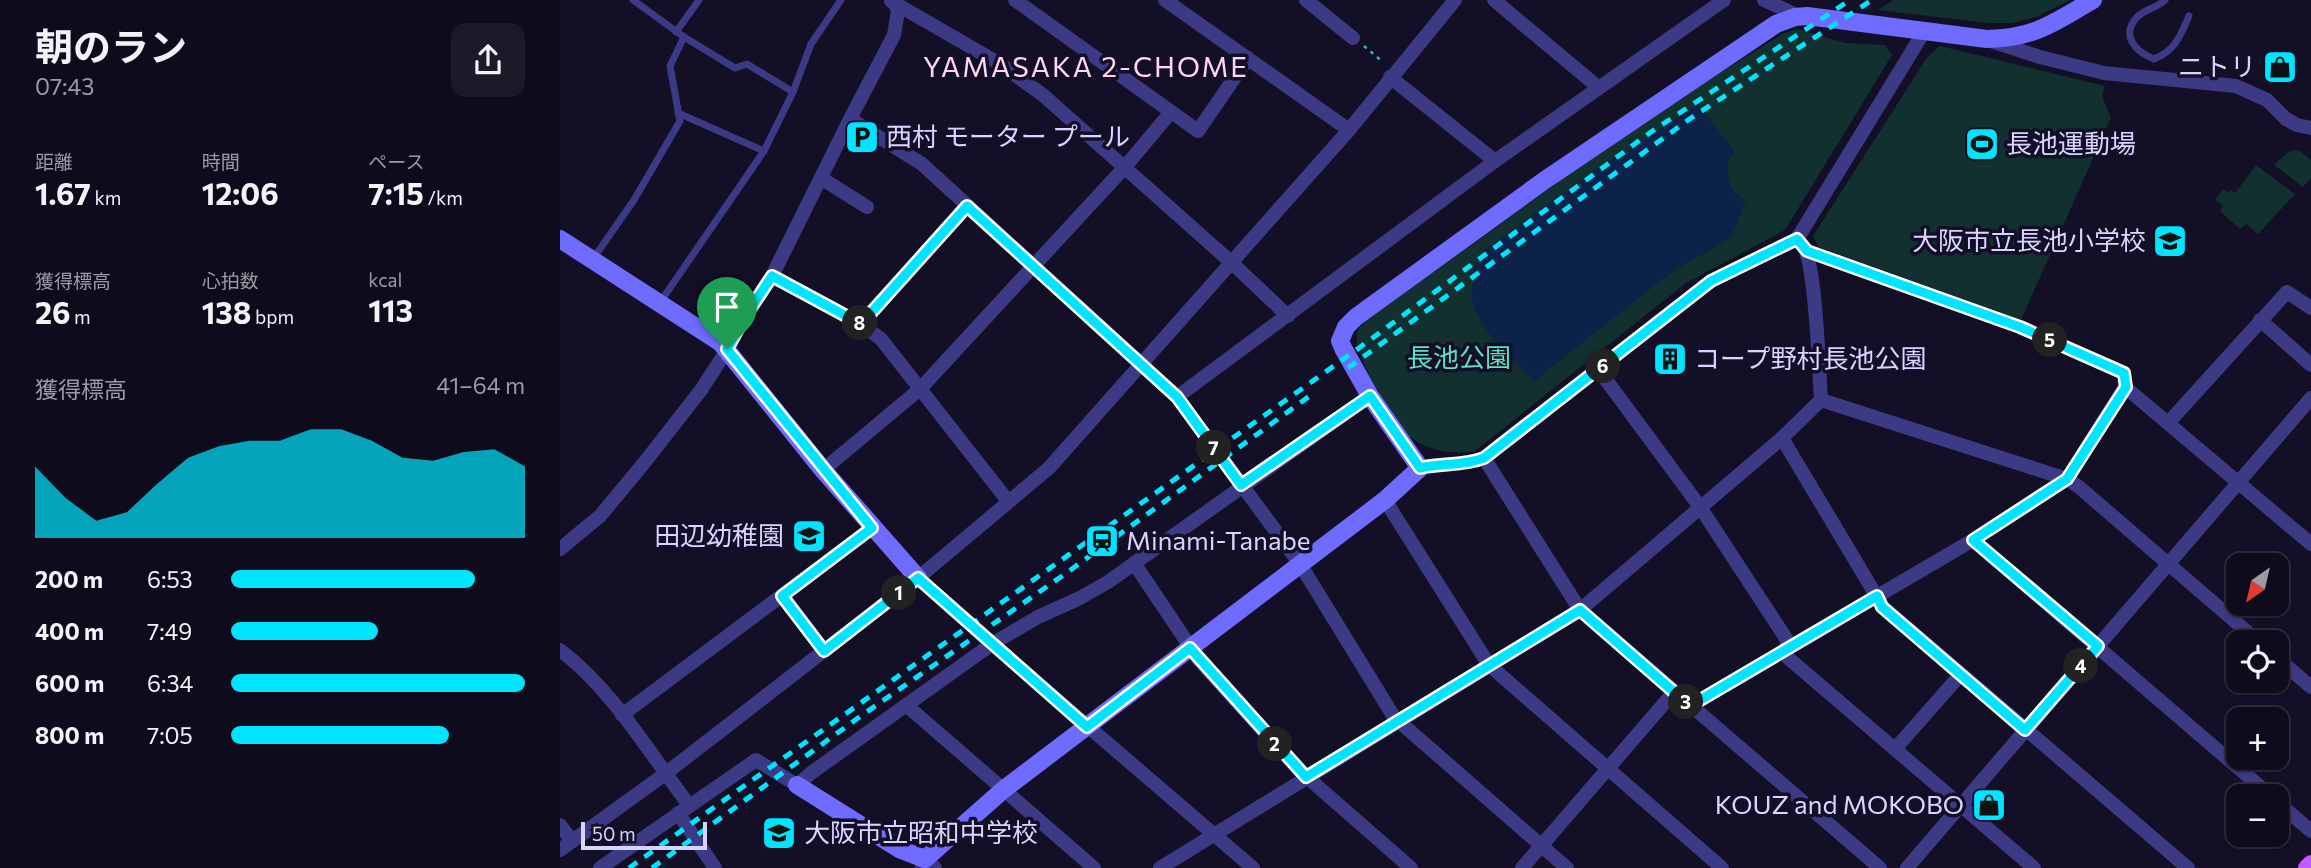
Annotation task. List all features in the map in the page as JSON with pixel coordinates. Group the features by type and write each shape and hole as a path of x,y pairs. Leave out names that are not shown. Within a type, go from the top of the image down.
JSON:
{"main road":[{"path":"2307,868 2311,864"}],"street":[{"path":"1015,0 1198,131 1248,58"},
{"path":"1165,0 1349,130"},
{"path":"1306,0 1353,38"},
{"path":"560,825 566,846 918,578 1049,468 1349,130 1455,0"},
{"path":"1494,0 1598,87"},
{"path":"1177,397 1495,161 1724,0"},
{"path":"1764,0 1801,16 1987,39 2040,58 2104,74 2236,86 2267,100 2286,119 2311,128"},
{"path":"1987,39 2026,36 2094,0"},
{"path":"560,549 600,516 701,390 772,276 849,119 894,35 898,11 891,1"},
{"path":"891,1 1000,64 1043,95 1288,316"},
{"path":"1420,468 1370,396 1340,341 1346,327 1356,317 1545,180 1776,24 1801,16"},
{"path":"600,868 756,760 927,865 1003,790 1385,500 1420,468 1437,464 1472,463 1484,458 1711,281 1797,239 1925,30"},
{"path":"1393,74 1495,161"},
{"path":"823,470 920,390 1124,168 1171,112"},
{"path":"849,119 922,164 1177,397 1300,564 1394,717 1567,868"},
{"path":"821,178 867,207"},
{"path":"861,324 967,206"},
{"path":"560,239 721,343 823,470 918,578 1252,868"},
{"path":"1160,868 1580,610 1782,438 1821,400 1812,276 1807,251 1797,239"},
{"path":"1690,706 1973,540 2067,479 2126,387 2124,373 2020,327 1807,251"},
{"path":"772,276 861,324 881,339 1008,501"},
{"path":"2169,422 2287,292 2311,308"},
{"path":"2260,320 2311,365"},
{"path":"1598,369 1700,507 1787,640 1787,657 2034,868"},
{"path":"2126,387 2311,544"},
{"path":"797,785 992,644 1038,617 1080,598 1134,563 1370,396"},
{"path":"1821,400 2067,479 2079,486 2245,630"},
{"path":"1907,868 2311,400"},
{"path":"1782,438 1882,607 2188,868"},
{"path":"1484,458 1580,610 1880,868"},
{"path":"1385,500 1489,665 1722,868"},
{"path":"622,715 872,528"},
{"path":"1973,540 2257,784"},
{"path":"1134,563 1190,648 1306,777 1411,868"},
{"path":"782,596 824,651"},
{"path":"560,650 579,664 622,715 664,774 715,868"},
{"path":"2289,668 2311,687"},
{"path":"1895,749 1961,674"},
{"path":"1522,868 1674,692"},
{"path":"905,705 1094,868"},
{"path":"2289,812 2311,831"}],"lane":[{"path":"633,0 676,32 735,68 747,64 793,92"},
{"path":"676,32 699,0"},
{"path":"660,303 764,151 793,92 811,44 841,0"},
{"path":"2165,0 2136,18 2130,32 2132,45 2141,54 2154,59 2168,53 2189,16"},
{"path":"593,259 634,200 680,121 670,66 684,37"},
{"path":"678,113 764,151"}],"path":[{"path":"1353,38 1393,74"}],"green space":[{"path":"1893,0 2070,0 2036,17 2012,23 1987,23 1878,10"},
{"name":"長池公園","path":"1798,29 1845,43 1885,45 1892,55 1785,230 1686,283 1475,451 1442,451 1411,438 1396,421 1363,362 1357,338 1362,325 1658,112 1784,33"},
{"name":"長池運動場","path":"1940,46 2105,86 2102,96 2111,118 2021,320 1819,247 1813,236 1928,56"},
{"path":"2295,150 2311,160 2311,178 2303,187 2274,165 2288,152"},
{"path":"2256,165 2295,194 2258,234 2246,224 2240,229 2220,211 2223,206 2215,200 2223,189 2235,193"}],"water":[{"path":"1699,104 1735,153 1729,158 1730,183 1735,192 1746,200 1734,231 1728,240 1673,271 1534,381 1500,346 1479,319 1473,304 1472,289 1476,275 1473,269 1487,248 1595,170"}],"railway":[{"path":"629,868 1359,348 1651,132 1850,0"},
{"path":"1348,368 1691,118 1872,0"},
{"path":"652,868 1311,395"}],"place":[{"name":"ニトリ","path":"2280,67"},
{"name":"西村 モーター プール","path":"862,137"},
{"name":"長池運動場","path":"1982,144"},
{"name":"大阪市立長池小学校","path":"2170,241"},
{"name":"コープ野村長池公園","path":"1670,359"},
{"name":"田辺幼稚園","path":"809,536"},
{"name":"Minami-Tanabe","path":"1102,541"},
{"name":"KOUZ and MOKOBO","path":"1989,805"},
{"name":"大阪市立昭和中学校","path":"779,833"}],"district":[{"name":"YAMASAKA 2-CHOME","path":"1086,67"}],"route":[{"path":"967,206 1177,397 1241,485 1370,396 1420,468 1437,464 1472,463 1484,458 1711,281 1797,239 1807,251 2020,327 2124,373 2126,387 2067,479 1973,540 2098,646 2025,730 1882,607 1877,596 1690,706 1580,610 1306,777 1190,648 1087,727 918,578 824,651 782,596 872,528 727,349 772,276 861,324 967,206"}]}
